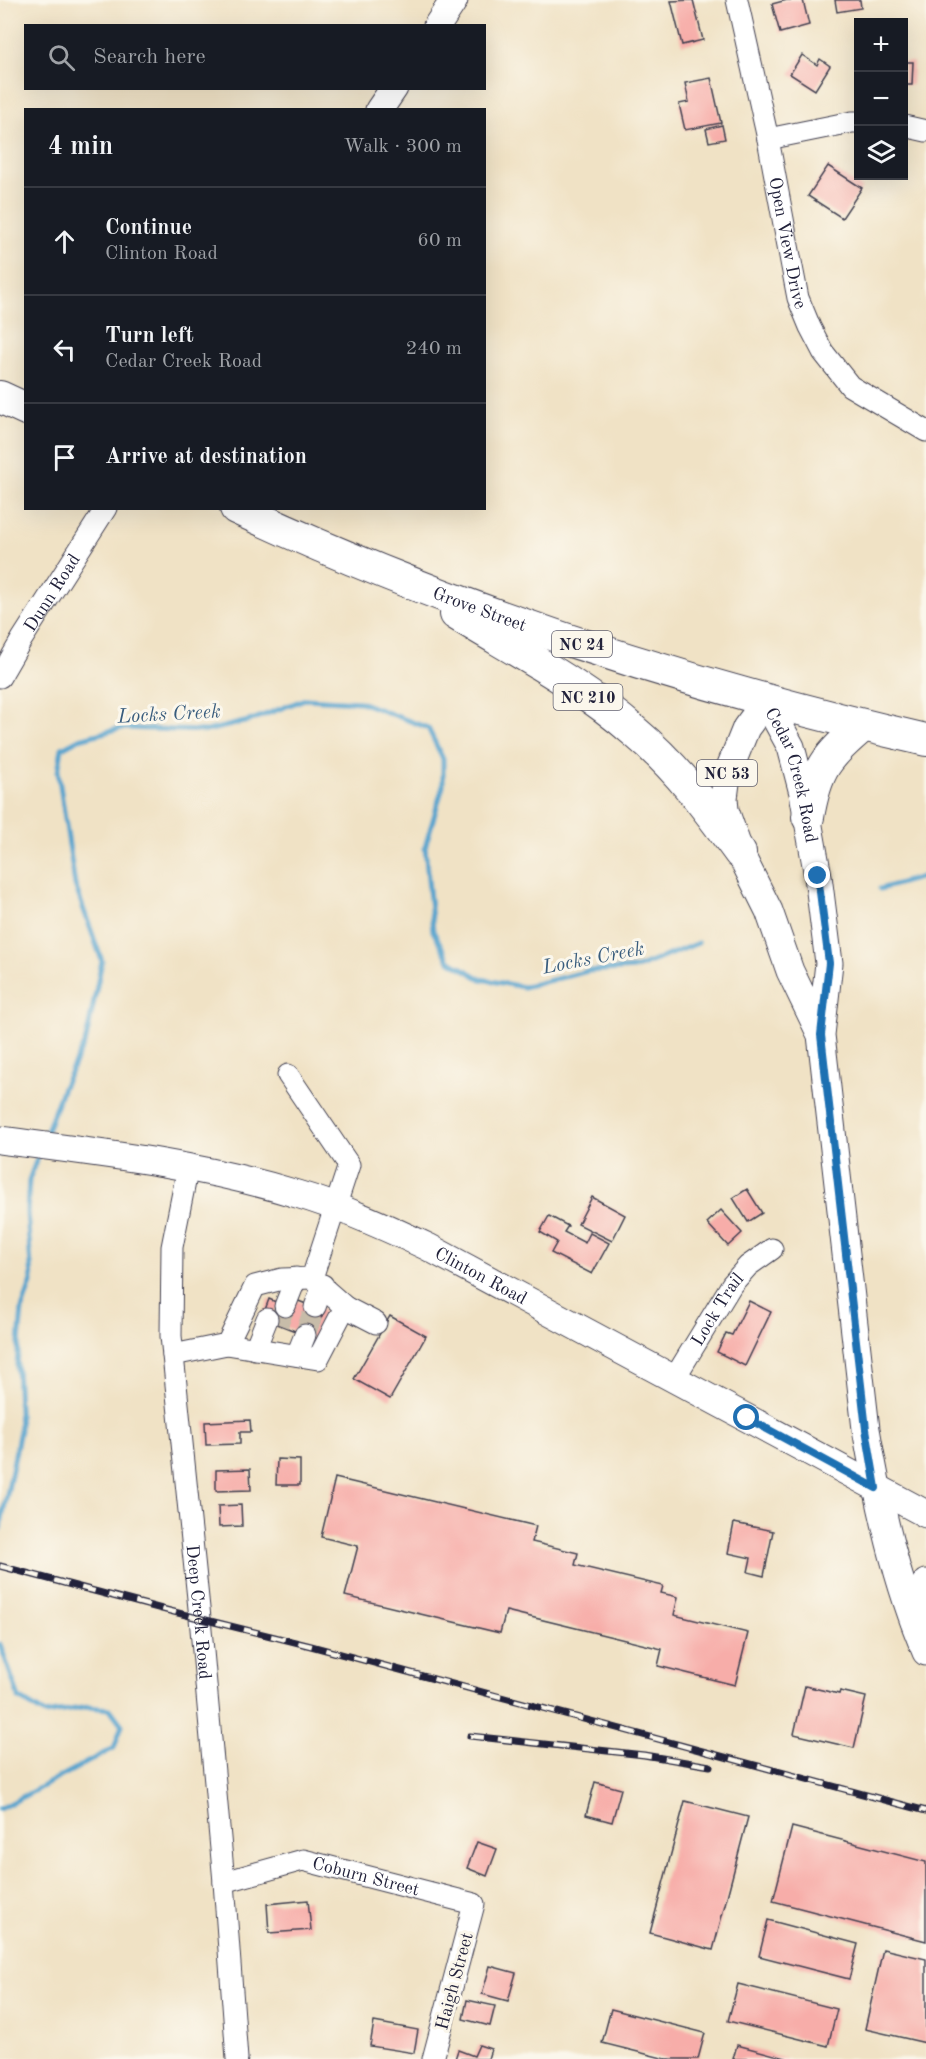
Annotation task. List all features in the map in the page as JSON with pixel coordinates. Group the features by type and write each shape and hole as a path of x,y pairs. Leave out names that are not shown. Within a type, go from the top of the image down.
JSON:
{"highway":[{"path":"0,397 24,408"},
{"name":"Grove Street","path":"240,510 343,557 401,580 581,644 766,701"},
{"name":"NC 210","path":"401,580 571,685 635,731 691,787 740,853"},
{"name":"NC 24","path":"766,701 926,740"},
{"path":"808,817 816,782 826,762 839,746 863,726"}],"main road":[{"path":"437,24 454,0"},
{"path":"380,108 393,90"},
{"name":"Cedar Creek Road","path":"821,1035 790,971 769,911 740,853 725,810 724,786 727,775 746,728 766,701 791,747 808,817 829,963 821,1035 866,1429 876,1488 907,1601 926,1652"},
{"name":"Clinton Road","path":"0,1140 188,1167 298,1194 334,1207 428,1247 926,1514"},
{"path":"914,1621 921,1591 926,1583"}],"street":[{"name":"Open View Drive","path":"738,0 768,139 798,298 814,336 823,352 850,386 926,431"},
{"path":"768,139 854,123"},
{"path":"908,127 926,131"},
{"name":"Dunn Road","path":"0,677 105,510"},
{"path":"262,1350 276,1313 303,1280 334,1207 348,1166 288,1075"},
{"name":"Deep Creek Road","path":"188,1167 172,1248 171,1336 199,1601 237,2059"},
{"name":"Lock Trail","path":"674,1379 732,1284 748,1266 772,1249"},
{"path":"303,1280 315,1307"},
{"path":"227,1344 255,1286 303,1280 345,1307 376,1323"},
{"path":"173,1355 227,1344 318,1359 345,1307"},
{"path":"297,1355 305,1335"},
{"name":"Coburn Street","path":"224,1882 303,1860 474,1904"},
{"name":"Haigh Street","path":"433,2059 474,1904"}],"building":[{"path":"693,0 703,40 682,45 671,1"},
{"path":"787,0 803,0 809,25 780,33 772,4"},
{"path":"835,0 860,0 861,8 837,12"},
{"path":"802,55 817,65 820,59 830,66 815,90 790,74"},
{"path":"908,62 913,62 912,85 908,85"},
{"path":"711,78 721,123 685,130 679,104 689,102 685,83"},
{"path":"722,125 725,139 709,142 706,129"},
{"path":"828,166 862,188 842,218 808,196"},
{"path":"747,1189 762,1213 748,1222 733,1198"},
{"path":"592,1197 625,1215 612,1241 578,1224"},
{"path":"721,1210 742,1233 728,1246 707,1223"},
{"path":"549,1216 568,1226 564,1232 585,1243 590,1233 609,1243 592,1274 551,1253 557,1242 540,1232"},
{"path":"269,1299 292,1309 296,1300 324,1311 313,1338 262,1318"},
{"path":"749,1301 771,1312 745,1366 717,1352 726,1333 732,1335"},
{"path":"390,1316 426,1336 390,1399 354,1379"},
{"path":"250,1420 251,1432 240,1432 240,1444 206,1445 205,1422"},
{"path":"277,1459 300,1460 300,1485 276,1485"},
{"path":"250,1469 251,1490 216,1491 216,1470"},
{"path":"335,1478 536,1526 532,1542 578,1553 575,1565 663,1586 661,1593 678,1597 674,1615 748,1633 735,1685 658,1666 662,1649 506,1611 500,1633 345,1596 358,1546 321,1537"},
{"path":"241,1505 242,1526 219,1527 218,1506"},
{"path":"734,1523 773,1531 764,1576 748,1572 751,1558 728,1553"},
{"path":"805,1686 839,1694 840,1691 866,1697 854,1748 794,1734"},
{"path":"595,1782 621,1789 612,1822 586,1815"},
{"path":"685,1801 748,1817 713,1950 650,1933"},
{"path":"792,1827 926,1862 926,1941 773,1901"},
{"path":"477,1842 497,1849 487,1876 467,1868"},
{"path":"308,1900 311,1930 269,1933 267,1904"},
{"path":"768,1920 858,1944 849,1979 759,1956"},
{"path":"883,1949 926,1959 926,2043 865,2029"},
{"path":"490,1966 516,1973 508,2001 482,1994"},
{"path":"738,1984 837,2009 828,2046 728,2021"},
{"path":"467,2000 495,2006 490,2026 463,2019"},
{"path":"611,2009 705,2033 698,2059 666,2059 602,2043"},
{"path":"374,2022 418,2030 414,2053 370,2046"},
{"path":"479,2045 491,2049 488,2059 455,2059 458,2050 474,2056"},
{"path":"737,2045 786,2058 786,2059 733,2059"}],"waterway":[{"name":"Locks Creek","path":"44,1139 63,1087 86,1040 102,961 75,885 58,772 62,748 79,739 121,728 206,731 249,721 305,699 360,702 428,728 443,759 443,786 425,847 433,931 449,960 481,979 523,987 588,971 637,968 698,943"},
{"name":"Locks Creek","path":"880,889 926,876"},
{"name":"Locks Creek","path":"0,1529 20,1430 17,1365 22,1309 32,1280 27,1212 29,1180 39,1153"},
{"name":"Locks Creek","path":"0,1644 19,1698 45,1714 88,1707 110,1709 122,1725 114,1748 0,1809"}],"tunnel":[{"path":"278,1324 285,1306"},
{"path":"305,1335 315,1307"}],"railway":[{"path":"0,1566 311,1646 926,1811"},
{"path":"470,1736 644,1755 710,1766"}],"route":[{"path":"747,1418 876,1488 866,1429 821,1035 829,963 818,876"}]}
